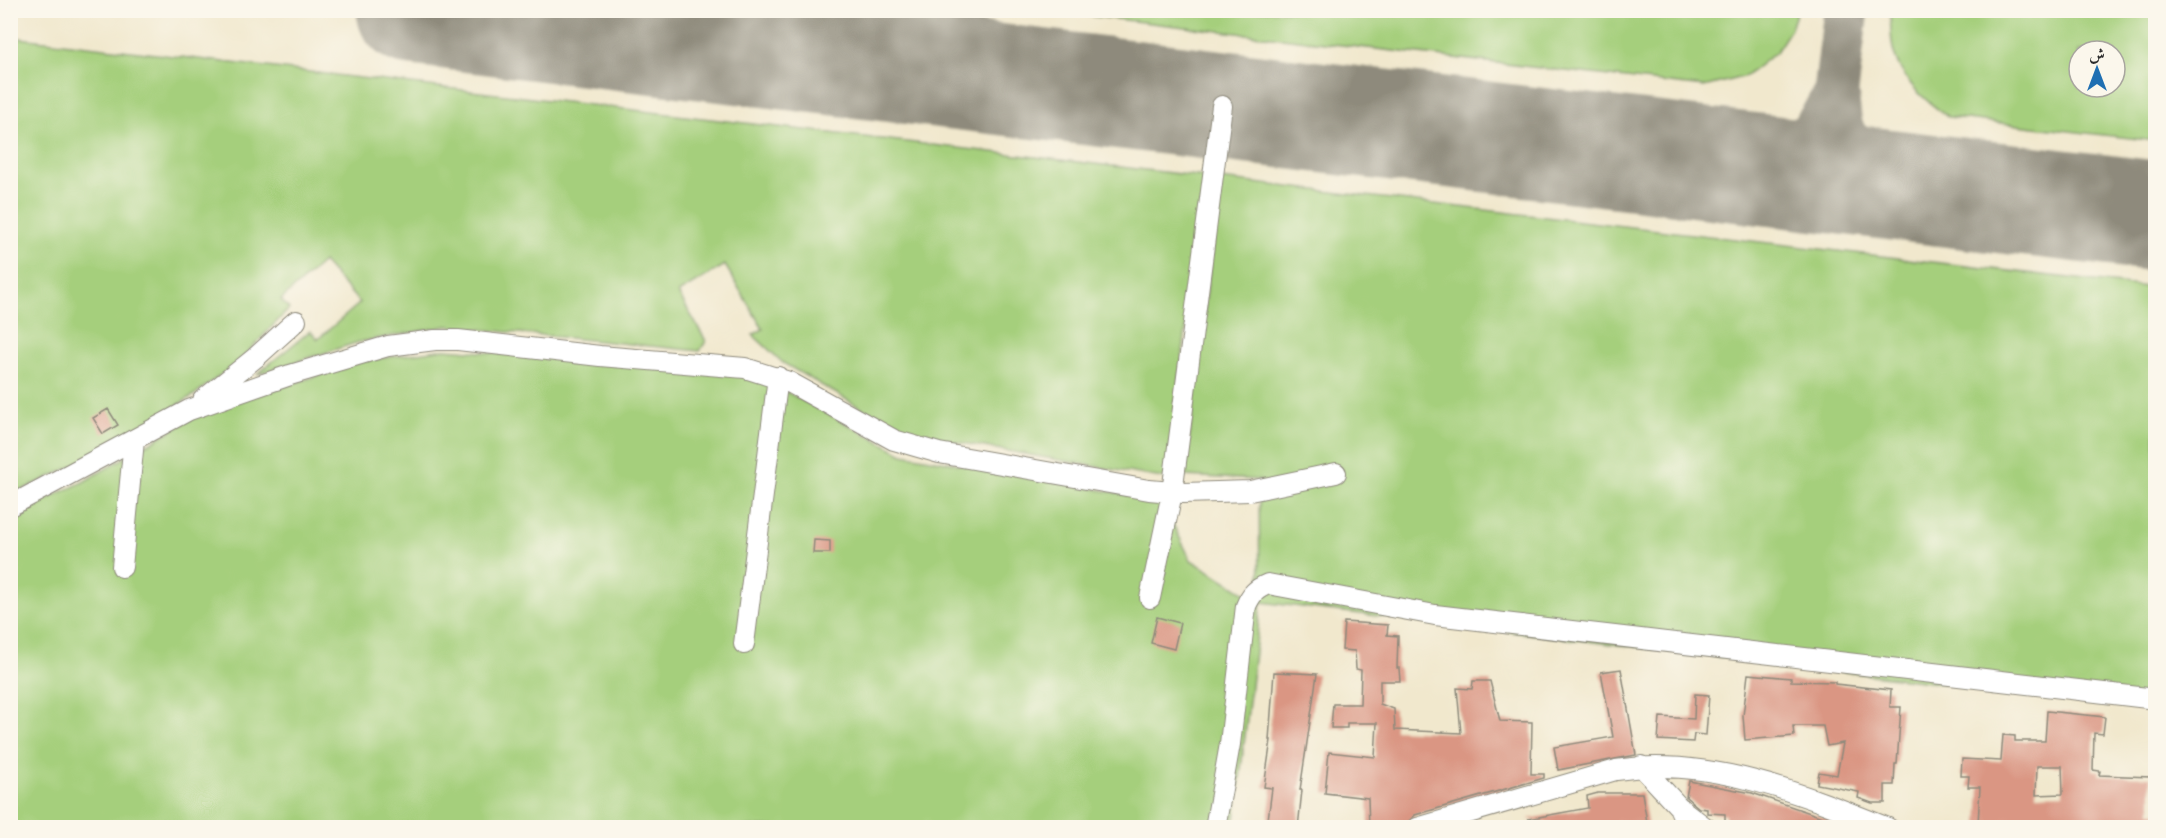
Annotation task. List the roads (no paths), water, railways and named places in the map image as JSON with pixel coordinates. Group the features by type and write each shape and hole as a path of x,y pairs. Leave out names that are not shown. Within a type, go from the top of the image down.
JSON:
{"street":[{"path":"1150,598 1172,493 1221,106"},
{"path":"189,410 255,358 296,321"},
{"path":"10,506 189,410 290,375 388,346 435,340 458,340 600,356 727,365 753,370 778,377 880,433 916,448 1137,488 1172,493 1250,491 1336,473"},
{"path":"744,644 778,377"},
{"path":"122,567 134,440"},
{"path":"1215,828 1230,744 1246,606 1250,596 1258,588 1268,584 1435,615 2156,699"},
{"path":"1641,766 1679,807 1706,828"},
{"path":"1417,828 1449,823 1616,770 1641,766 1689,767 1724,773 1821,801 1888,828"},
{"path":"1679,807 1688,828"}]}
